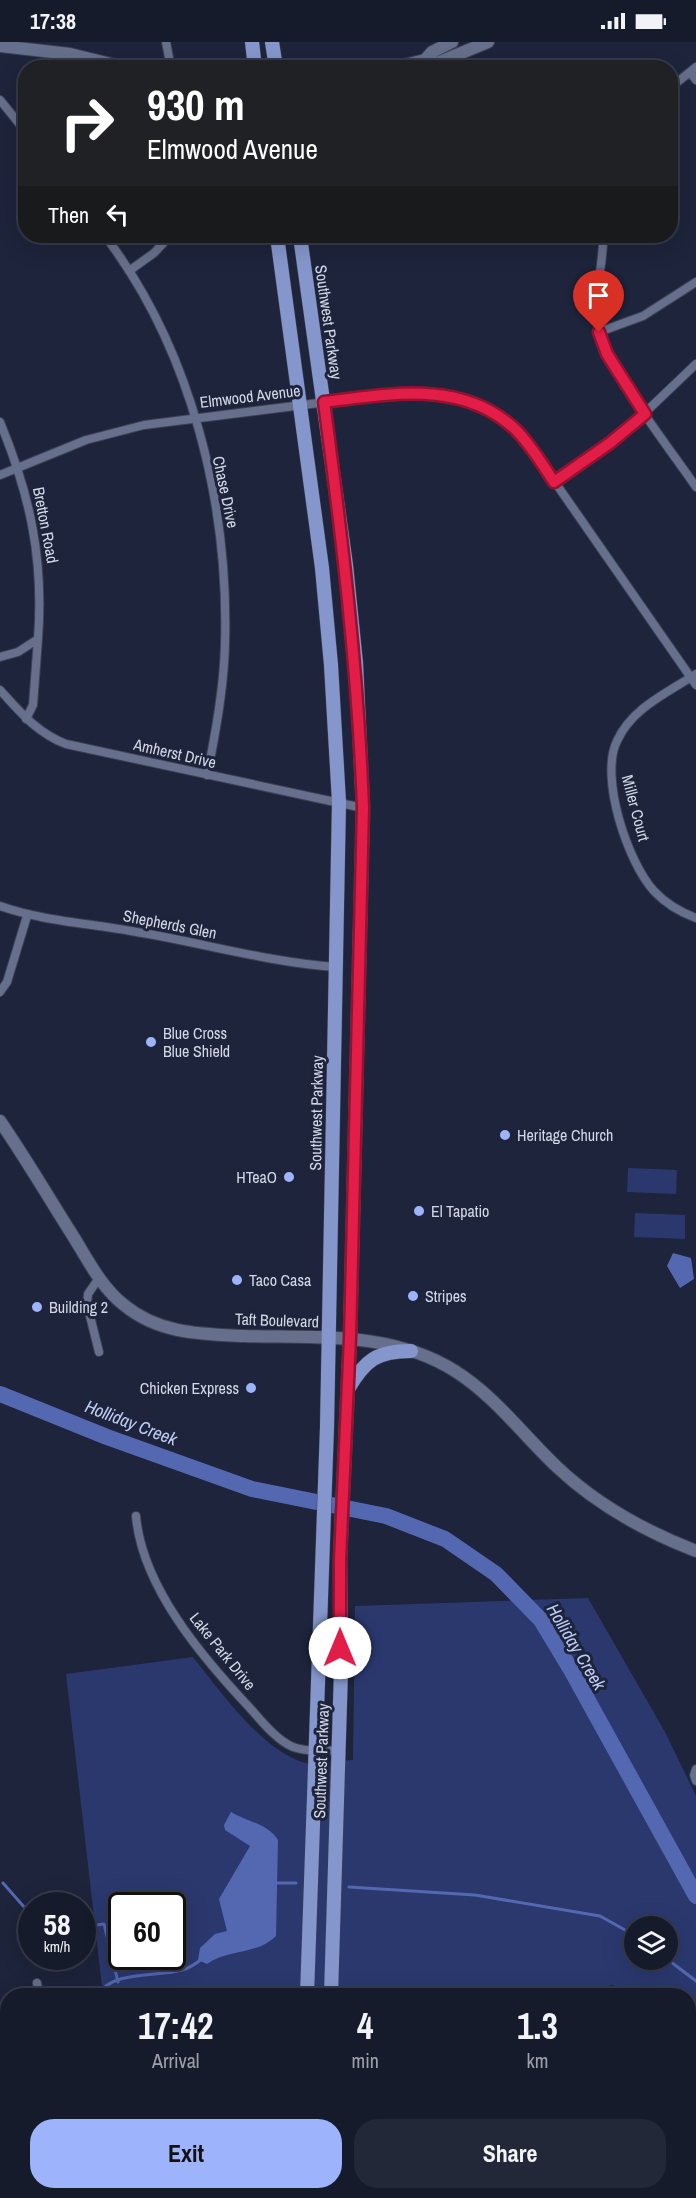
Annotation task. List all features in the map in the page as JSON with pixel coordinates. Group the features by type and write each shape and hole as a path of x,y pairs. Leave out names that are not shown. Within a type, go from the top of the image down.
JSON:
{"main road":[{"path":"252,42 254,60"},
{"path":"272,42 275,60"},
{"name":"Southwest Parkway","path":"279,243 322,568 333,692 339,802 327,1427 307,1988"},
{"name":"Southwest Parkway","path":"301,243 346,565 357,690 363,808 350,1338 340,1559 338,1750 331,1988"},
{"path":"333,692 357,690"},
{"path":"331,1170 354,1167"},
{"path":"347,1391 361,1367 376,1356 393,1351 411,1351"}],"street":[{"path":"166,42 169,60"},
{"path":"425,60 432,52 452,42"},
{"path":"444,60 488,42"},
{"path":"0,46 70,54 94,60"},
{"path":"678,81 693,69 696,80"},
{"path":"0,100 18,122"},
{"name":"Chase Drive","path":"110,243 145,297 168,347 194,418 221,544 225,595 225,646 217,727 207,775"},
{"path":"129,271 154,254 164,243"},
{"path":"602,243 597,302 599,332 607,354 696,487"},
{"path":"599,332 643,316 696,282"},
{"path":"554,482 610,443 645,414 696,364"},
{"name":"Elmwood Avenue","path":"0,475 86,440 136,427 398,393 439,394 463,399 488,410 516,431 694,679"},
{"name":"Bretton Road","path":"0,422 18,468 32,514 41,583 33,705 26,719"},
{"path":"0,657 18,652 38,639"},
{"name":"Miller Court","path":"694,679 639,710 616,742 611,770 616,802 636,863 660,897 674,908 696,918"},
{"name":"Amherst Drive","path":"0,690 26,719 50,737 66,744 363,808"},
{"name":"Shepherds Glen","path":"0,906 27,916 130,931 258,957 336,967"},
{"path":"0,992 7,982 27,916"},
{"name":"Taft Boulevard","path":"0,1121 99,1278 125,1306 163,1327 192,1334 350,1338 382,1342 411,1351 455,1371 487,1395 558,1468 584,1489 666,1540 696,1551"},
{"path":"99,1278 97,1286 88,1294 87,1304 99,1352"},
{"name":"Lake Park Drive","path":"136,1516 139,1534 160,1589 188,1636 214,1669 277,1736 291,1746 314,1751 338,1750"},
{"path":"37,1983 38,1988"}],"shaded area":[{"path":"628,1168 677,1170 676,1194 627,1192"},
{"path":"635,1213 685,1215 685,1239 634,1237"},
{"path":"673,1253 691,1258 694,1279 680,1288 667,1266"},
{"path":"588,1598 665,1732 696,1796 696,1988 614,1988 613,1985 598,1988 102,1988 96,1934 96,1892 91,1892 66,1674 193,1657 241,1717 271,1744 286,1755 302,1762 353,1760 355,1606"},
{"path":"231,1812 263,1826 278,1840 276,1936 260,1946 215,1959 207,1964 198,1960 200,1948 215,1934 227,1931 219,1899 250,1846 225,1830 224,1825"}],"waterway":[{"name":"Holliday Creek","path":"0,1394 107,1437 252,1489 386,1516 445,1539 496,1574 541,1620 696,1896"},
{"path":"3,1883 18,1900"},
{"path":"276,1883 296,1883"},
{"path":"349,1887 475,1895 600,1916 624,1929"},
{"path":"96,1925 104,1924 118,1982"},
{"path":"104,1988 124,1978 182,1970 203,1958"},
{"path":"678,1967 696,1981"}],"place":[{"name":"Blue Cross Blue Shield","path":"151,1042"},
{"name":"Heritage Church","path":"505,1135"},
{"name":"HTeaO","path":"289,1177"},
{"name":"El Tapatio","path":"419,1211"},
{"name":"Taco Casa","path":"237,1280"},
{"name":"Stripes","path":"413,1296"},
{"name":"Building 2","path":"37,1307"},
{"name":"Chicken Express","path":"251,1388"}],"route":[{"path":"340,1648 340,1559 350,1338 363,808 356,663 346,565 324,402 398,393 439,394 463,399 499,416 516,431 534,452 554,482 610,443 645,414 607,354 599,332"}]}
